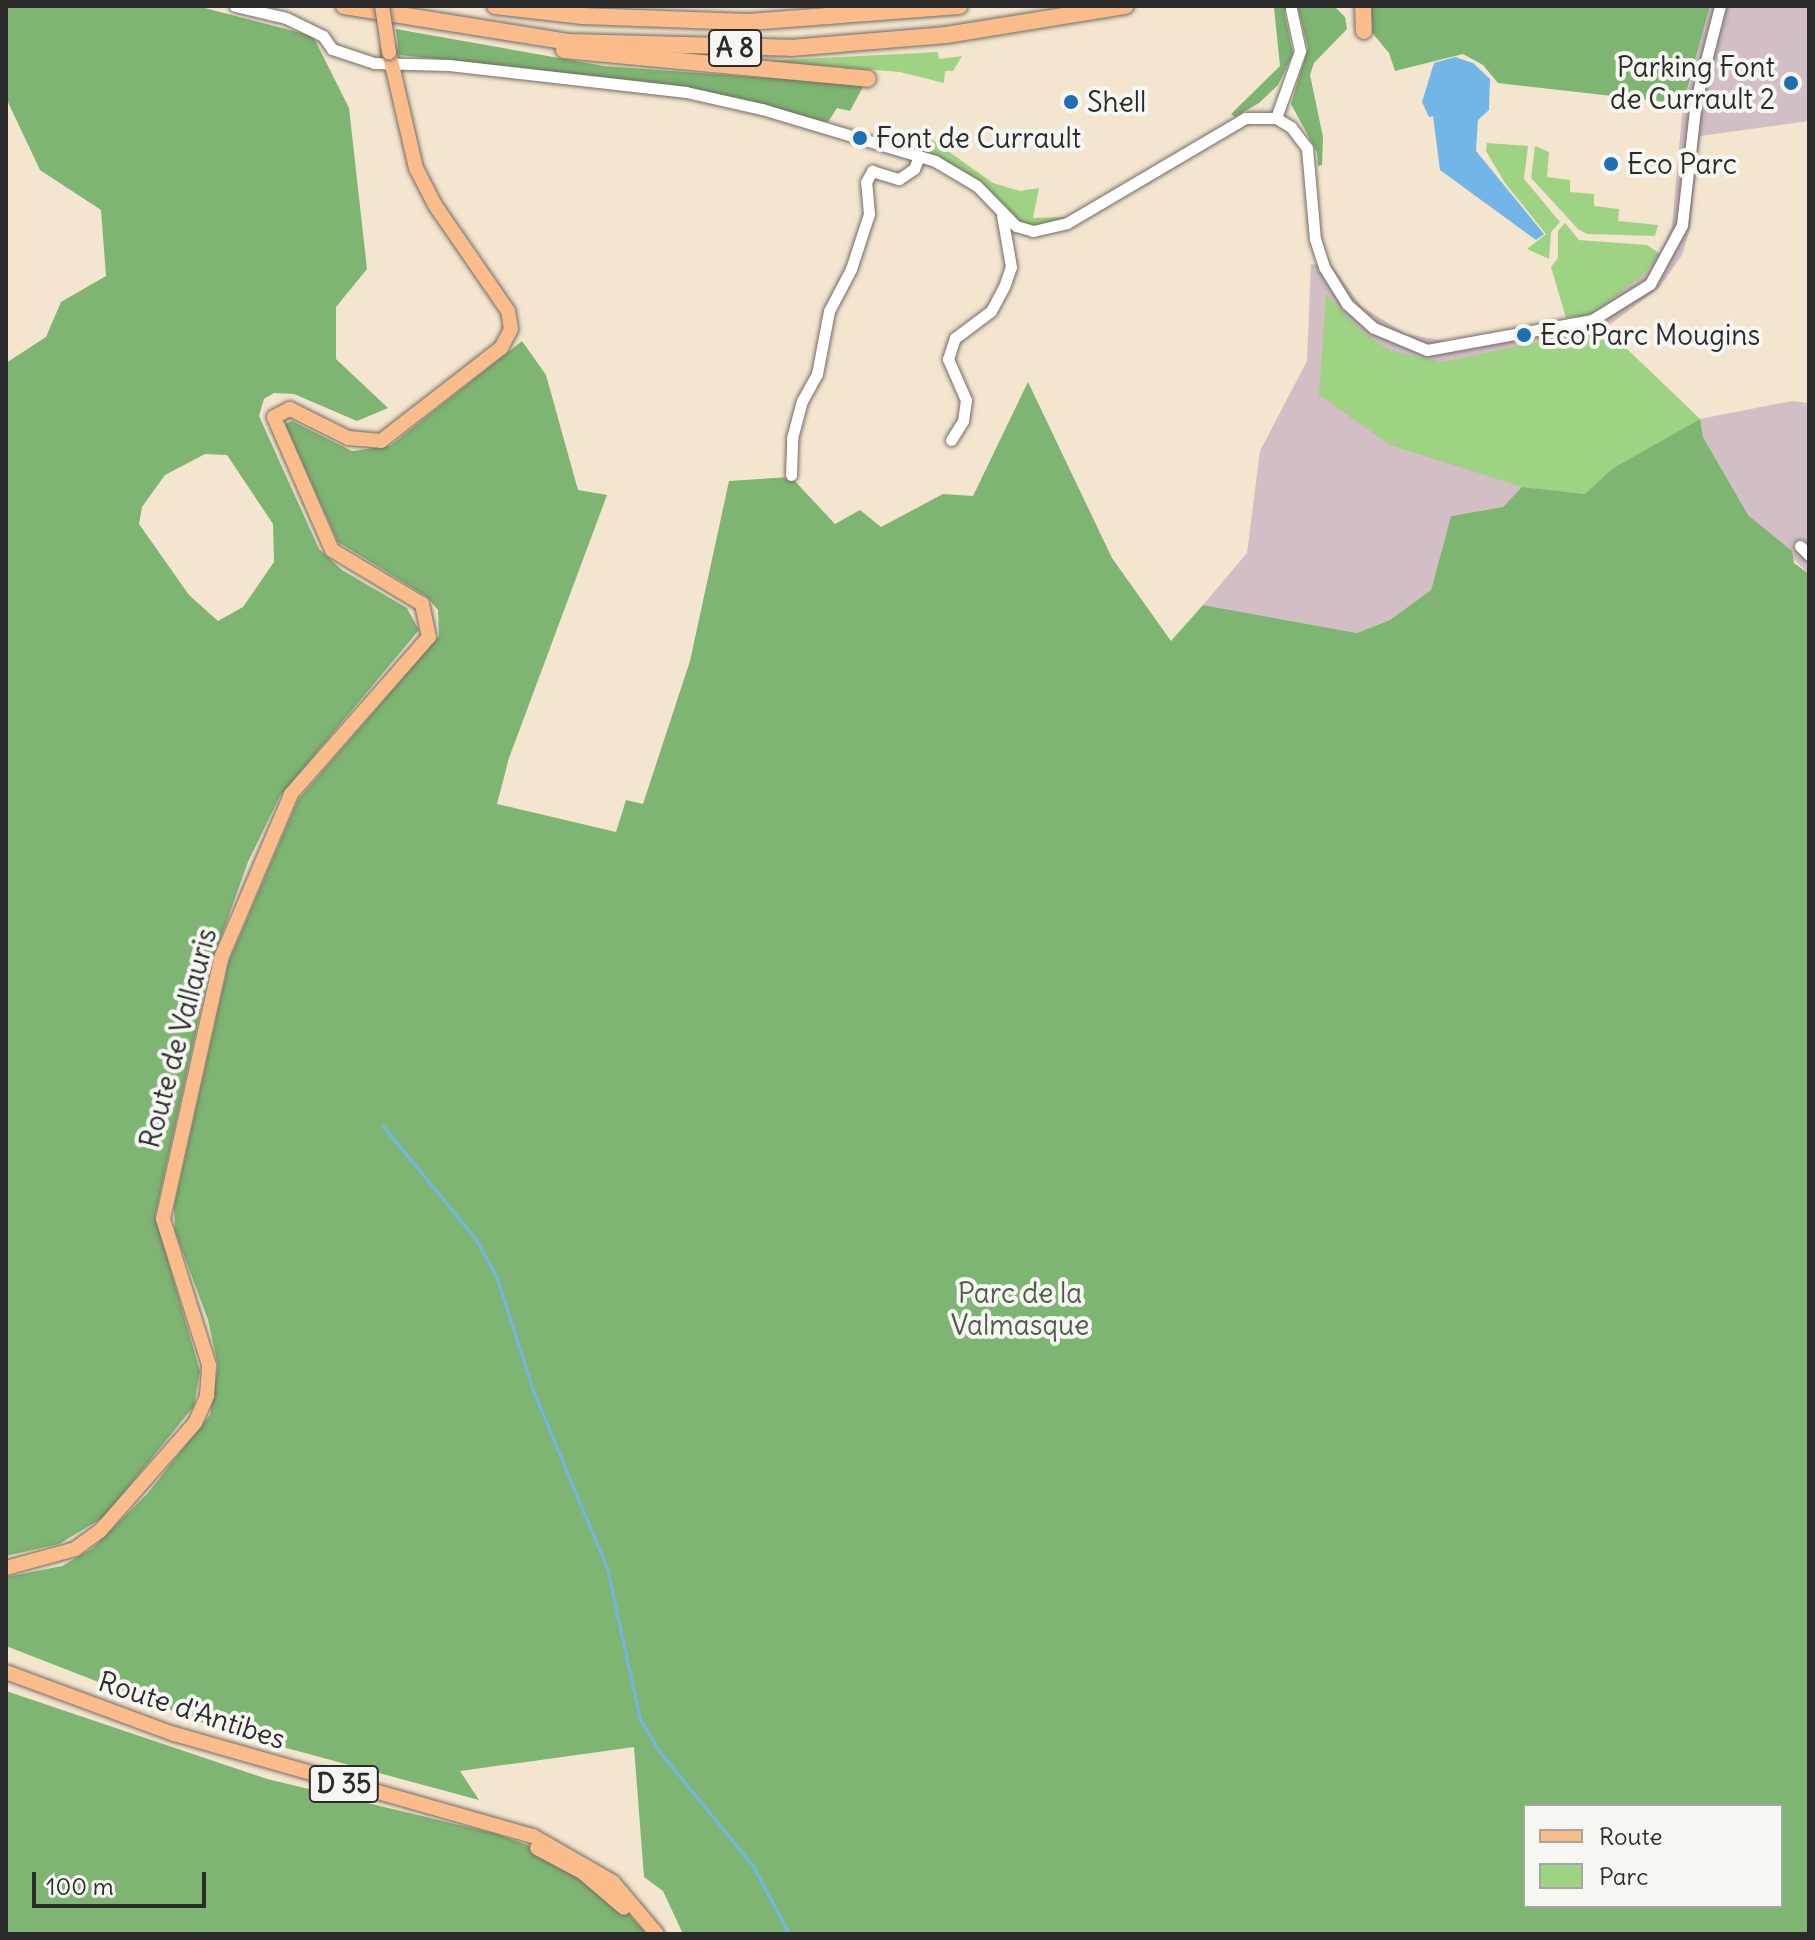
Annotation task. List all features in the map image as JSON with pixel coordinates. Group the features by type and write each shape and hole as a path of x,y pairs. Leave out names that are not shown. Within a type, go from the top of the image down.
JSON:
{"highway":[{"name":"A 8","path":"344,6 516,36 791,48 946,35 1126,6"},
{"name":"A 8","path":"495,6 582,16 748,22 959,6"},
{"path":"1363,6 1364,31"},
{"path":"516,36 601,57 868,79"}],"main road":[{"name":"Route de Vallauris","path":"6,1568 75,1549 100,1531 195,1423 207,1396 209,1365 163,1219 222,956 291,794 429,637 422,604 332,550 275,428 274,417 290,409 348,438 381,441 501,348 511,329 508,311 435,205 416,168 390,57 382,6"},
{"name":"Route d'Antibes","path":"6,1672 245,1757 533,1836 613,1882 657,1934"},
{"name":"Route d'Antibes","path":"6,1682 189,1747 530,1844 594,1881 647,1934"}],"street":[{"path":"235,6 286,18 353,57 390,57 686,92 919,156 958,172 1002,215 1033,231 1067,223 1245,118 1276,118 1291,127 1307,148 1315,239 1324,267 1347,304 1374,328 1427,350 1592,320 1650,284 1682,225 1696,100 1720,6"},
{"path":"1276,118 1300,51 1291,9"},
{"path":"791,475 802,401 817,374 829,311 851,269 869,214 866,182 872,171 899,179 914,169 919,156"},
{"path":"951,440 963,421 966,400 948,359 955,338 991,311 1004,287 1011,267 1002,215"}],"shaded area":[{"path":"1710,6 1809,6 1809,121 1700,136 1690,229 1682,255 1659,288 1605,328 1700,419 1792,401 1809,403 1809,574 1750,517 1703,437 1699,419 1613,468 1585,494 1522,488 1503,507 1451,516 1431,590 1390,620 1357,633 1203,605 1247,553 1260,451 1307,361 1311,264 1332,266 1361,306 1404,333 1427,338 1452,341 1588,316 1660,254 1672,226 1683,104"}],"green space":[{"path":"6,6 197,6 313,36 349,108 367,269 336,307 336,359 388,408 357,421 294,394 274,393 264,399 259,416 319,549 342,570 407,608 419,630 280,796 248,862 210,968 155,1216 200,1371 194,1406 104,1517 59,1544 6,1556 6,363 46,337 61,302 106,276 101,210 40,170 6,98","holes":["205,454 227,455 273,524 274,562 243,607 218,621 189,595 139,524 142,507 165,475"]},
{"path":"1334,6 1345,17 1347,29 1314,63 1310,75 1323,137 1322,165 1318,166 1317,152 1291,104 1308,48 1298,8 1284,11 1293,54 1278,85 1259,103 1235,117 1231,114 1280,66 1274,8"},
{"path":"1368,6 1710,6 1683,104 1498,83 1483,65 1463,54 1395,71 1389,53 1369,29"},
{"path":"396,29 604,66 864,85 850,111 837,108 828,122 656,83 399,55"},
{"path":"938,52 939,59 962,56 953,71 945,71 944,83 900,72 764,61"},
{"path":"927,136 993,183 1020,191 1039,188 1033,218 1066,217 1034,227 1017,222 975,178 921,151"},
{"path":"1487,143 1528,146 1524,179 1560,222 1551,232 1549,259 1527,249 1546,234 1505,183 1486,151"},
{"path":"1535,146 1549,152 1547,177 1570,180 1570,192 1594,194 1594,206 1619,209 1618,221 1658,225 1655,236 1587,234 1578,229 1531,178"},
{"path":"1565,223 1579,240 1647,245 1660,254 1642,276 1588,316 1566,318 1551,267 1558,258 1558,231"},
{"path":"1326,294 1361,331 1391,351 1442,362 1605,328 1700,419 1613,468 1585,494 1522,487 1390,445 1319,395"},
{"name":"Parc de la Valmasque","path":"522,341 546,375 578,490 607,495 509,758 497,804 616,832 626,800 643,804 690,661 729,481 791,477 835,524 860,510 881,527 943,494 973,496 1028,382 1112,558 1171,641 1203,605 1357,633 1390,620 1431,590 1451,516 1503,507 1522,487 1585,494 1613,468 1700,419 1703,437 1749,516 1792,551 1794,563 1809,574 1809,1934 683,1934 663,1891 644,1877 634,1747 460,1771 479,1800 227,1732 6,1646 6,1577 62,1566 93,1548 147,1494 210,1415 218,1366 208,1320 175,1231 174,1207 229,961 298,800 439,636 438,610 426,596 338,542 285,424 292,421 352,451 390,446"},
{"path":"6,1691 267,1779 497,1834 555,1855 606,1890 647,1934 6,1934"}],"water":[{"path":"1455,57 1473,63 1490,79 1489,110 1478,120 1476,151 1544,234 1536,240 1440,170 1433,116 1429,117 1422,102 1434,63"}],"waterway":[{"path":"383,1126 475,1238 497,1278 532,1388 607,1568 640,1719 659,1751 753,1866 789,1934"}],"place":[{"name":"Parking Font de Currault 2","path":"1791,83"},
{"name":"Shell","path":"1071,102"},
{"name":"Font de Currault","path":"860,138"},
{"name":"Eco Parc","path":"1611,164"},
{"name":"Eco'Parc Mougins","path":"1524,335"}]}
